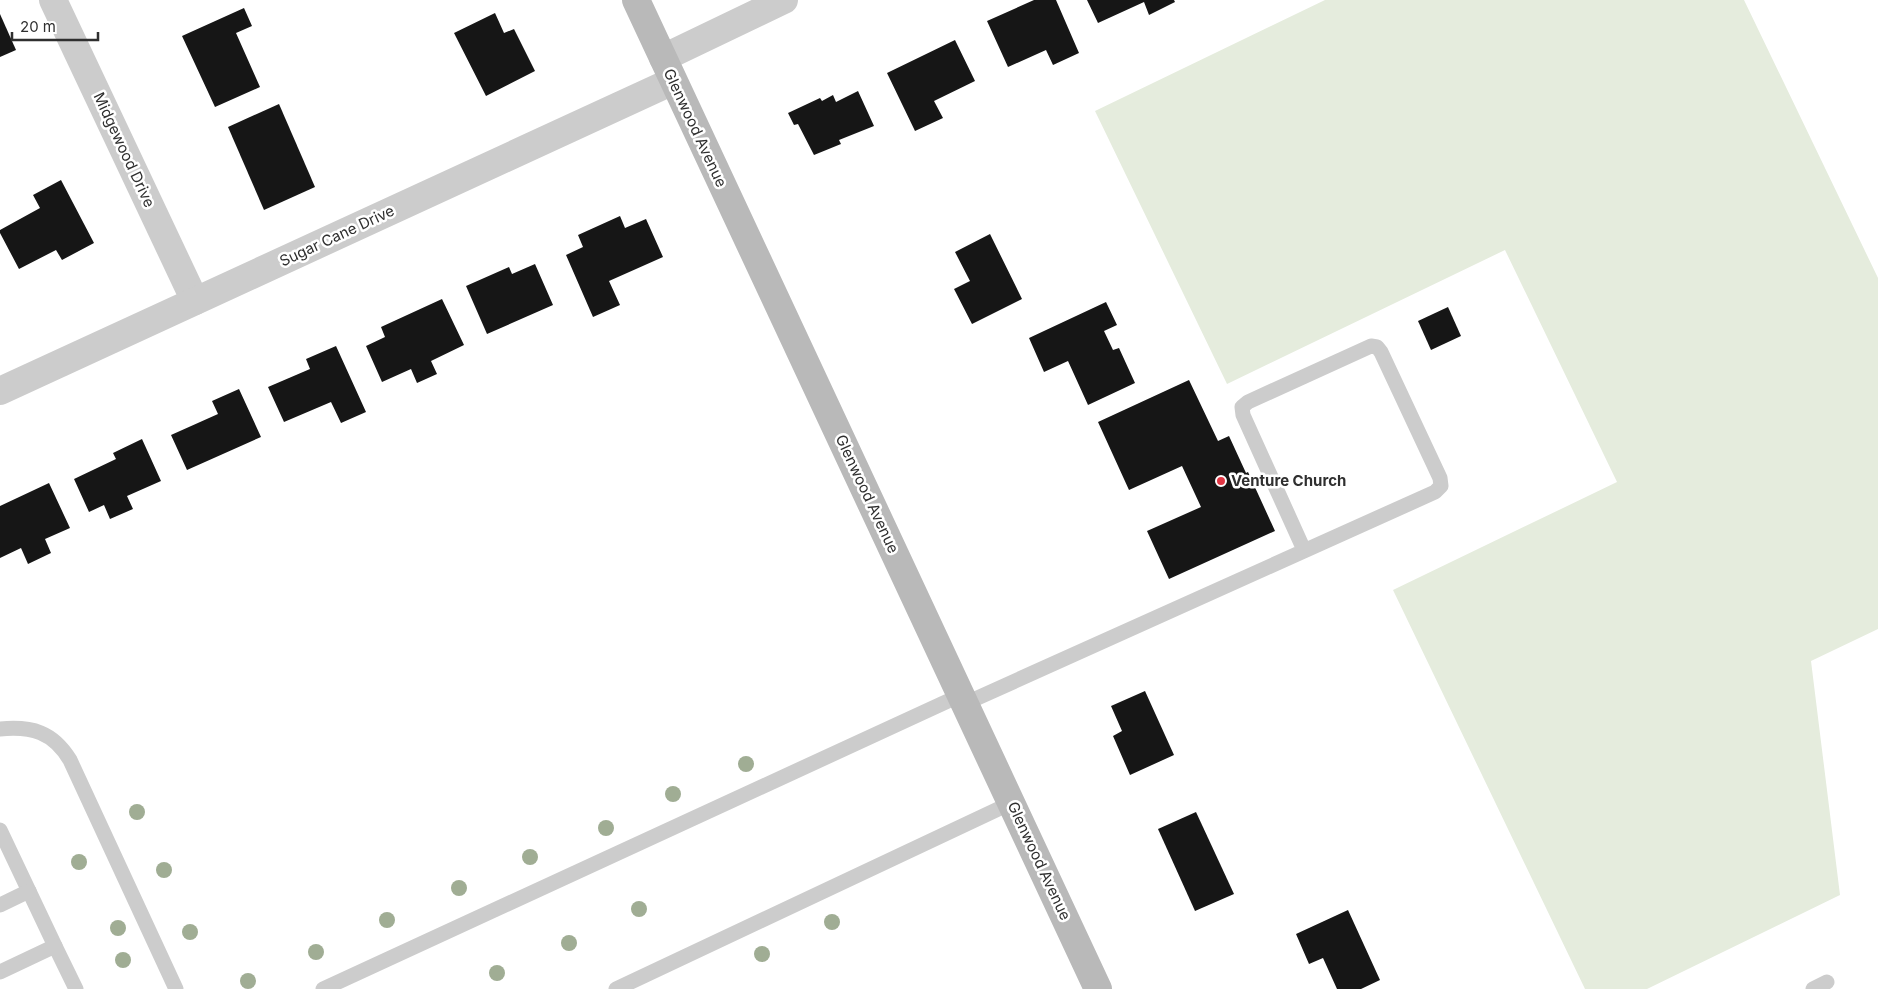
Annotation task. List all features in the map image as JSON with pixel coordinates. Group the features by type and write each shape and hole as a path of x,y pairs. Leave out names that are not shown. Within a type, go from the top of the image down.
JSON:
{"street":[{"name":"Midgewood Drive","path":"53,0 195,300"},
{"name":"Glenwood Avenue","path":"636,0 1098,989"},
{"name":"Sugar Cane Drive","path":"0,391 195,300 668,70 784,0"}],"lane":[{"path":"323,989 962,699 1304,550 1435,492 1441,486 1440,478 1377,347 1371,346 1248,402 1242,407 1243,415 1304,550"},
{"path":"0,729 11,728 39,732 52,738 62,747 70,760 173,988"},
{"path":"616,989 1011,803"},
{"path":"0,830 76,989"},
{"path":"0,905 29,891"},
{"path":"0,972 55,946"}],"green space":[{"path":"1325,0 1744,0 1878,278 1878,629 1811,661 1840,895 1647,989 1585,989 1393,590 1617,482 1505,250 1227,384 1095,111"}],"building":[{"path":"1034,0 1056,0 1079,53 1053,65 1046,50 1008,67 987,21"},
{"path":"1087,0 1174,0 1175,2 1149,15 1144,2 1098,23"},
{"path":"244,8 252,26 236,33 260,87 215,107 182,36"},
{"path":"495,13 504,33 514,29 535,71 486,96 454,33"},
{"path":"0,14 16,50 0,57"},
{"path":"955,40 975,81 934,101 943,118 915,131 887,73"},
{"path":"858,91 874,126 839,140 841,144 814,155 798,124 794,125 788,113 820,98 822,101 833,95 836,102"},
{"path":"279,104 315,187 264,210 228,127"},
{"path":"61,180 94,243 62,260 56,250 19,269 0,230 40,208 33,195"},
{"path":"620,216 625,228 646,219 663,257 609,281 620,305 593,317 566,255 583,247 578,235"},
{"path":"990,234 1022,299 972,324 954,289 970,281 955,252"},
{"path":"535,264 553,305 487,334 466,286 509,267 512,274"},
{"path":"442,299 464,345 431,361 437,374 417,383 411,369 382,382 366,346 385,337 381,327"},
{"path":"1106,302 1117,325 1104,331 1113,350 1119,348 1135,383 1088,405 1068,361 1044,372 1029,338"},
{"path":"1448,307 1461,336 1431,350 1418,321"},
{"path":"336,346 366,412 341,423 331,402 284,422 268,387 310,369 306,359"},
{"name":"Venture Church","path":"1189,380 1218,441 1229,436 1275,531 1169,579 1147,531 1201,507 1182,466 1129,490 1098,422"},
{"path":"239,389 261,437 187,470 171,435 218,414 212,401"},
{"path":"142,439 161,481 127,496 133,509 110,519 104,505 89,512 74,479 116,459 113,453"},
{"path":"49,483 70,528 45,539 51,553 28,564 21,548 0,558 0,506"},
{"path":"1145,691 1174,755 1130,775 1113,736 1122,731 1111,706"},
{"path":"1196,812 1234,894 1195,911 1158,829"},
{"path":"1348,910 1380,980 1361,989 1337,989 1323,958 1309,964 1296,934"}],"place":[{"name":"Venture Church","path":"1221,481"}]}
